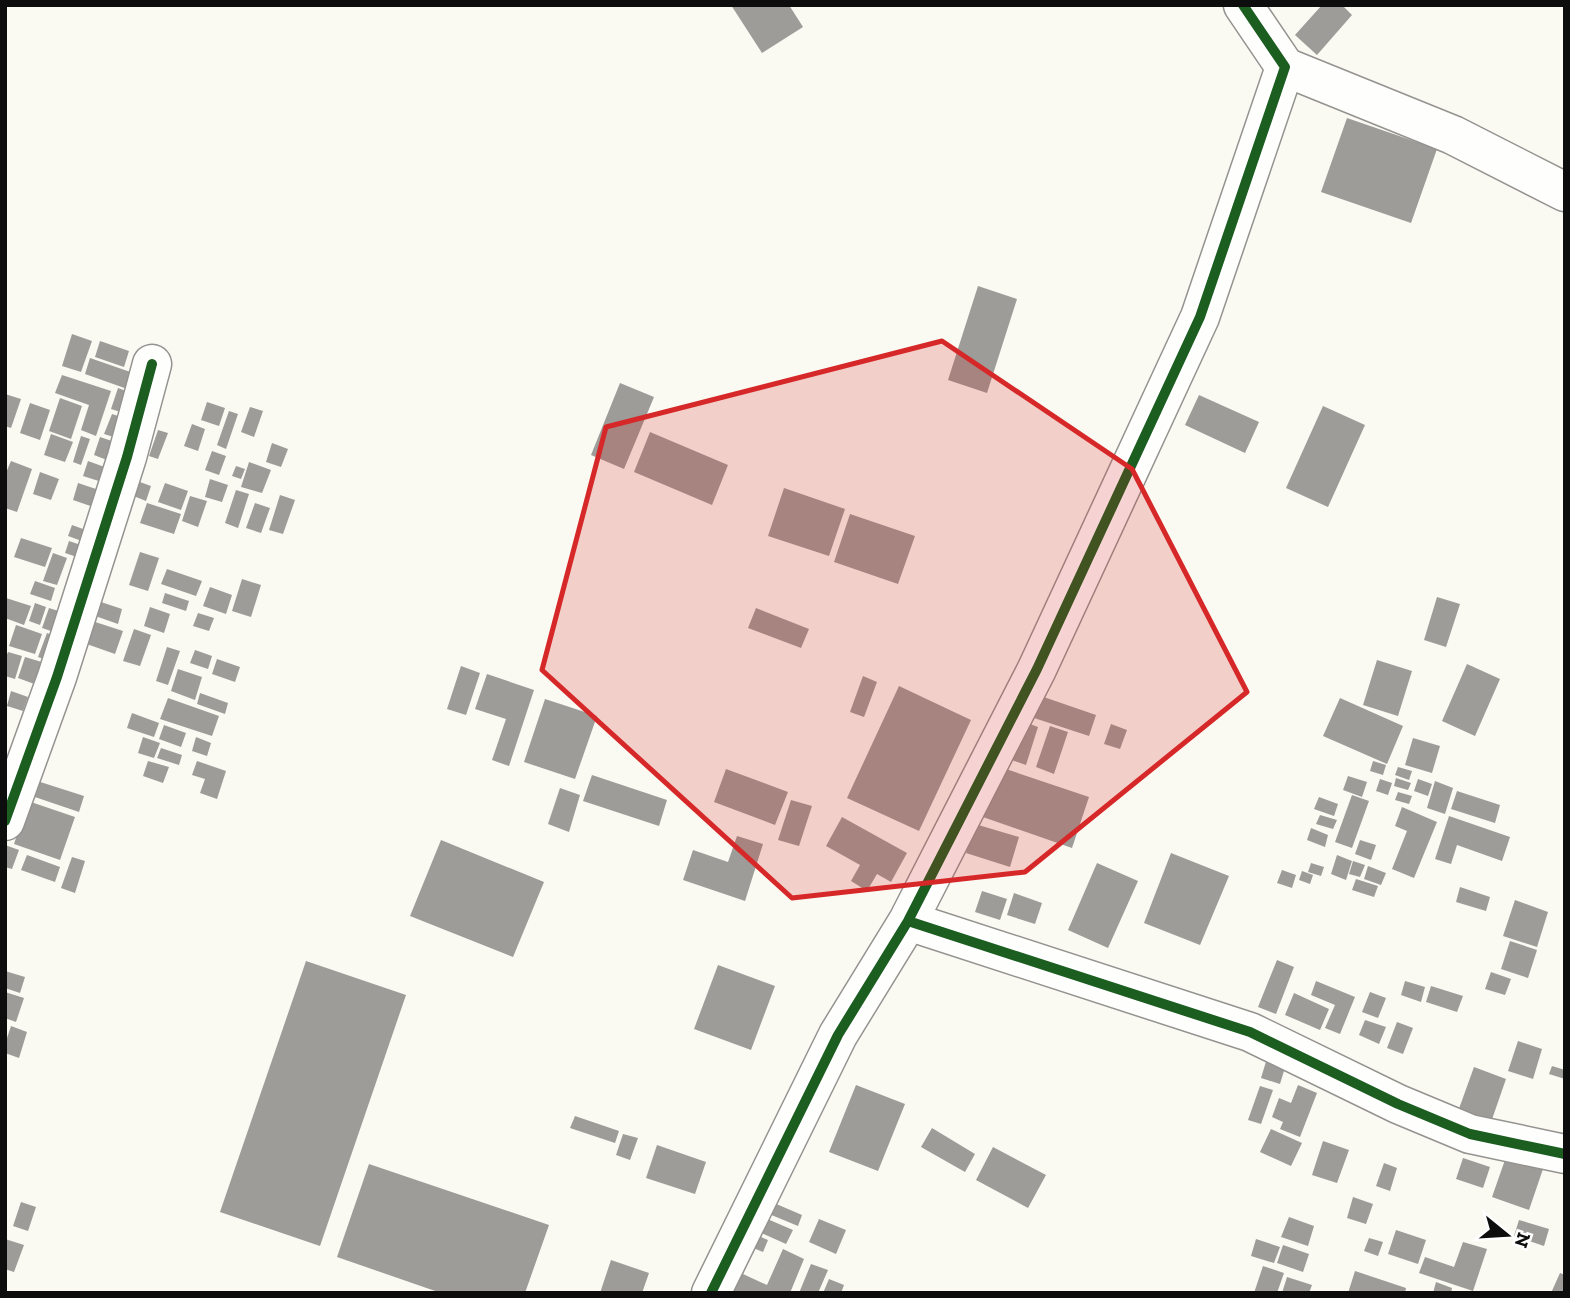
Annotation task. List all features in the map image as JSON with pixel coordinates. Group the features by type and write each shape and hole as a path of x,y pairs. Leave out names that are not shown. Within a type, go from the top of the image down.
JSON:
{"street":[{"path":"1243,5 1285,67 1453,135 1565,192"},
{"path":"711,1293 838,1035 908,921 1037,669 1200,317 1285,67"},
{"path":"5,821 57,677 127,457 152,365"},
{"path":"908,921 1250,1032 1398,1104 1471,1134 1565,1153"}],"highlighted area":[{"path":"942,341 1132,469 1247,692 1025,872 792,898 542,670 606,427"}],"building":[{"path":"731,5 789,5 803,27 762,53"},
{"path":"1322,5 1342,5 1352,15 1317,55 1295,35"},
{"path":"1347,118 1437,149 1411,223 1321,192"},
{"path":"978,286 1017,299 987,393 948,380"},
{"path":"72,334 92,341 81,372 62,366"},
{"path":"100,341 129,351 124,367 95,357"},
{"path":"90,358 139,375 133,391 85,374"},
{"path":"62,375 111,391 96,436 81,430 89,405 55,393"},
{"path":"620,383 654,397 624,469 591,455"},
{"path":"118,388 134,394 127,414 111,409"},
{"path":"5,394 21,399 11,428 5,426"},
{"path":"1199,395 1259,422 1245,453 1185,425"},
{"path":"60,398 82,406 71,439 49,431"},
{"path":"207,402 225,408 219,426 201,420"},
{"path":"30,403 50,410 40,440 20,433"},
{"path":"1323,406 1365,425 1328,507 1286,488"},
{"path":"250,407 263,411 254,437 241,432"},
{"path":"229,411 238,414 226,449 217,445"},
{"path":"112,414 124,418 117,438 104,434"},
{"path":"192,424 205,429 198,451 184,446"},
{"path":"158,430 168,433 158,459 149,456"},
{"path":"650,432 728,465 712,505 634,472"},
{"path":"51,434 73,442 65,462 44,455"},
{"path":"81,436 90,439 81,465 73,462"},
{"path":"100,437 118,443 112,462 94,455"},
{"path":"272,443 288,449 281,467 266,462"},
{"path":"212,451 226,456 219,475 205,470"},
{"path":"11,461 32,469 17,512 5,508 5,475"},
{"path":"88,461 110,469 105,483 83,476"},
{"path":"249,462 271,470 262,493 241,487"},
{"path":"236,466 245,469 241,479 232,476"},
{"path":"40,472 59,479 51,500 33,494"},
{"path":"210,479 228,485 222,502 205,497"},
{"path":"137,481 151,486 146,501 131,495"},
{"path":"78,483 111,494 105,511 73,500"},
{"path":"165,483 188,491 181,510 158,502"},
{"path":"784,488 845,509 829,556 768,536"},
{"path":"236,490 249,494 238,528 225,523"},
{"path":"280,495 295,500 283,534 269,530"},
{"path":"190,496 207,501 198,527 182,521"},
{"path":"147,503 181,514 174,534 140,523"},
{"path":"255,503 270,508 261,533 246,528"},
{"path":"850,514 915,536 898,584 834,562"},
{"path":"72,525 94,533 90,544 68,536"},
{"path":"21,538 52,548 45,567 14,557"},
{"path":"69,541 90,548 86,560 65,553"},
{"path":"140,552 159,558 148,591 129,585"},
{"path":"53,553 67,558 57,585 43,581"},
{"path":"167,569 202,581 196,596 161,584"},
{"path":"242,579 261,585 251,617 232,611"},
{"path":"35,581 55,588 51,601 30,594"},
{"path":"210,587 232,595 226,614 203,606"},
{"path":"165,593 189,601 186,611 162,603"},
{"path":"1437,597 1460,604 1446,647 1424,640"},
{"path":"6,598 31,606 24,625 5,618"},
{"path":"89,598 122,609 118,624 84,612"},
{"path":"35,603 46,607 40,625 29,621"},
{"path":"150,607 170,614 164,633 144,626"},
{"path":"49,608 71,615 63,635 42,628"},
{"path":"756,608 809,629 801,648 748,628"},
{"path":"198,613 214,618 209,631 193,626"},
{"path":"89,620 123,631 115,654 81,642"},
{"path":"16,625 42,634 35,654 9,646"},
{"path":"134,629 151,635 140,666 123,661"},
{"path":"47,633 61,639 53,662 38,657"},
{"path":"167,647 180,651 168,685 156,681"},
{"path":"195,650 212,656 208,669 190,663"},
{"path":"8,652 22,656 15,679 5,676 5,659"},
{"path":"25,657 45,663 37,685 18,678"},
{"path":"217,659 240,667 235,682 212,674"},
{"path":"1377,660 1412,671 1398,716 1363,705"},
{"path":"1467,664 1500,679 1475,736 1442,721"},
{"path":"461,666 480,673 466,715 447,709"},
{"path":"178,669 202,677 195,700 171,691"},
{"path":"487,674 534,690 509,766 492,760 506,719 475,709"},
{"path":"863,676 877,682 864,717 850,712"},
{"path":"899,686 971,720 919,831 847,798"},
{"path":"11,691 28,697 23,711 7,706"},
{"path":"200,693 228,703 225,714 197,704"},
{"path":"1035,694 1096,715 1089,736 1028,716"},
{"path":"168,698 219,716 212,736 160,719"},
{"path":"1340,698 1403,726 1387,764 1323,736"},
{"path":"545,699 597,716 575,779 524,762"},
{"path":"132,713 159,723 154,737 127,728"},
{"path":"1019,720 1038,727 1026,765 1006,758"},
{"path":"1111,724 1127,730 1120,749 1104,744"},
{"path":"164,725 186,733 181,747 159,739"},
{"path":"1050,726 1068,732 1054,774 1036,767"},
{"path":"143,737 160,743 154,758 138,753"},
{"path":"196,737 211,743 207,756 192,751"},
{"path":"1413,738 1440,746 1432,773 1405,765"},
{"path":"161,748 182,755 179,765 157,758"},
{"path":"148,761 169,767 163,783 143,776"},
{"path":"197,761 226,771 217,799 200,793 205,779 192,775"},
{"path":"1373,761 1386,765 1383,775 1370,771"},
{"path":"997,766 1089,797 1072,848 980,816"},
{"path":"1398,767 1412,771 1409,780 1395,775"},
{"path":"726,769 788,792 775,825 714,802"},
{"path":"592,775 667,800 659,826 583,801"},
{"path":"1348,776 1367,782 1362,797 1343,790"},
{"path":"1396,778 1411,783 1408,790 1394,786"},
{"path":"31,779 84,796 79,812 26,794"},
{"path":"1380,779 1392,783 1388,795 1376,791"},
{"path":"1418,779 1432,784 1428,796 1414,791"},
{"path":"1435,781 1453,788 1445,814 1427,808"},
{"path":"560,788 580,795 569,832 548,824"},
{"path":"1457,791 1500,805 1495,823 1451,809"},
{"path":"1398,792 1412,796 1409,804 1395,800"},
{"path":"1352,795 1369,801 1352,848 1335,842"},
{"path":"1319,797 1338,804 1334,816 1314,809"},
{"path":"791,800 812,806 799,846 778,840"},
{"path":"28,801 75,817 60,860 14,844"},
{"path":"1402,807 1437,822 1414,878 1392,869 1407,831 1395,826"},
{"path":"1320,815 1337,820 1333,829 1316,824"},
{"path":"1449,816 1510,837 1502,861 1457,845 1451,864 1435,859"},
{"path":"842,817 907,853 891,882 877,874 867,891 851,881 860,865 826,846"},
{"path":"975,824 1019,837 1010,867 966,853"},
{"path":"1311,828 1328,835 1325,847 1307,840"},
{"path":"737,836 763,844 745,901 683,880 693,850 728,862"},
{"path":"441,840 544,882 513,957 410,916"},
{"path":"1360,840 1376,845 1371,860 1355,854"},
{"path":"5,845 19,850 12,869 5,867"},
{"path":"1171,853 1229,876 1200,945 1144,923"},
{"path":"27,855 60,867 55,882 21,870"},
{"path":"1337,855 1352,861 1346,880 1331,874"},
{"path":"72,857 85,861 75,893 61,888"},
{"path":"1353,861 1365,865 1360,877 1349,874"},
{"path":"1097,863 1138,881 1108,948 1068,930"},
{"path":"1311,863 1324,867 1321,876 1308,872"},
{"path":"1368,866 1386,873 1381,885 1364,879"},
{"path":"1282,870 1296,875 1292,888 1277,883"},
{"path":"1302,871 1313,875 1310,884 1299,880"},
{"path":"1356,879 1378,886 1374,897 1352,890"},
{"path":"1460,887 1490,897 1486,911 1456,902"},
{"path":"982,891 1007,899 1000,920 975,912"},
{"path":"1014,893 1042,903 1035,924 1007,915"},
{"path":"1515,900 1548,912 1537,947 1503,936"},
{"path":"1510,941 1537,950 1528,978 1501,969"},
{"path":"1277,960 1294,967 1276,1014 1258,1007"},
{"path":"306,961 406,995 320,1246 220,1212"},
{"path":"718,965 775,986 751,1050 694,1029"},
{"path":"5,971 25,977 20,993 5,988"},
{"path":"1491,972 1511,979 1505,995 1485,989"},
{"path":"1316,981 1355,997 1340,1034 1325,1028 1335,1005 1311,995"},
{"path":"1405,981 1425,987 1421,1002 1401,995"},
{"path":"1431,986 1463,996 1457,1012 1426,1002"},
{"path":"5,992 24,998 16,1022 5,1018"},
{"path":"1370,992 1386,998 1378,1018 1362,1012"},
{"path":"1294,993 1329,1009 1320,1030 1285,1015"},
{"path":"1365,1020 1386,1027 1379,1044 1359,1035"},
{"path":"1397,1022 1413,1028 1403,1054 1387,1048"},
{"path":"11,1026 27,1032 19,1058 5,1053"},
{"path":"1518,1041 1542,1049 1533,1079 1508,1071"},
{"path":"1268,1055 1287,1061 1280,1084 1261,1078"},
{"path":"1552,1066 1565,1070 1565,1079 1549,1074"},
{"path":"1474,1067 1506,1079 1489,1128 1456,1117"},
{"path":"856,1085 905,1104 878,1171 829,1152"},
{"path":"1298,1085 1317,1093 1300,1137 1280,1129 1283,1122 1272,1117 1279,1098 1291,1103"},
{"path":"1260,1086 1273,1090 1261,1124 1248,1120"},
{"path":"575,1116 619,1131 615,1143 570,1128"},
{"path":"932,1128 975,1154 965,1172 921,1147"},
{"path":"1271,1129 1302,1143 1291,1166 1260,1152"},
{"path":"623,1134 638,1138 630,1160 616,1155"},
{"path":"1323,1141 1349,1150 1337,1183 1312,1175"},
{"path":"657,1145 706,1162 695,1194 646,1178"},
{"path":"993,1147 1046,1175 1028,1208 976,1180"},
{"path":"1506,1157 1543,1169 1529,1210 1492,1197"},
{"path":"1463,1158 1490,1167 1483,1188 1456,1179"},
{"path":"1384,1163 1397,1168 1390,1191 1376,1186"},
{"path":"369,1164 549,1225 525,1293 441,1293 337,1257"},
{"path":"1353,1197 1373,1204 1366,1224 1347,1218"},
{"path":"21,1202 36,1207 28,1231 13,1226"},
{"path":"774,1203 802,1215 798,1226 769,1214"},
{"path":"1289,1217 1314,1226 1308,1246 1281,1237"},
{"path":"765,1218 793,1230 786,1244 759,1232"},
{"path":"819,1219 846,1230 836,1254 809,1242"},
{"path":"1519,1220 1549,1229 1544,1246 1514,1236"},
{"path":"1396,1230 1426,1240 1418,1264 1388,1254"},
{"path":"747,1231 768,1240 763,1252 741,1243"},
{"path":"1369,1238 1383,1242 1378,1256 1364,1251"},
{"path":"5,1239 24,1245 14,1272 5,1269"},
{"path":"1256,1239 1280,1247 1274,1263 1251,1256"},
{"path":"1463,1242 1487,1249 1473,1291 1419,1273 1425,1257 1454,1267"},
{"path":"1283,1245 1309,1254 1303,1272 1277,1263"},
{"path":"783,1249 804,1259 790,1293 713,1293 750,1257 743,1274 767,1285"},
{"path":"611,1260 649,1273 642,1293 600,1293"},
{"path":"811,1264 828,1270 818,1293 799,1293"},
{"path":"1263,1266 1284,1273 1277,1293 1254,1293"},
{"path":"1355,1271 1406,1288 1405,1293 1348,1293"},
{"path":"1560,1273 1565,1275 1565,1293 1551,1293"},
{"path":"1287,1277 1312,1285 1309,1293 1282,1293"},
{"path":"829,1279 844,1285 841,1293 823,1293"},
{"path":"1436,1282 1452,1288 1451,1293 1433,1293"}],"cycle path":[{"path":"711,1293 838,1035 908,921 1037,669 1200,317 1285,67 1243,5"},
{"path":"5,821 57,677 127,457 152,364"},
{"path":"908,921 1250,1032 1398,1104 1470,1134 1565,1154"}]}
